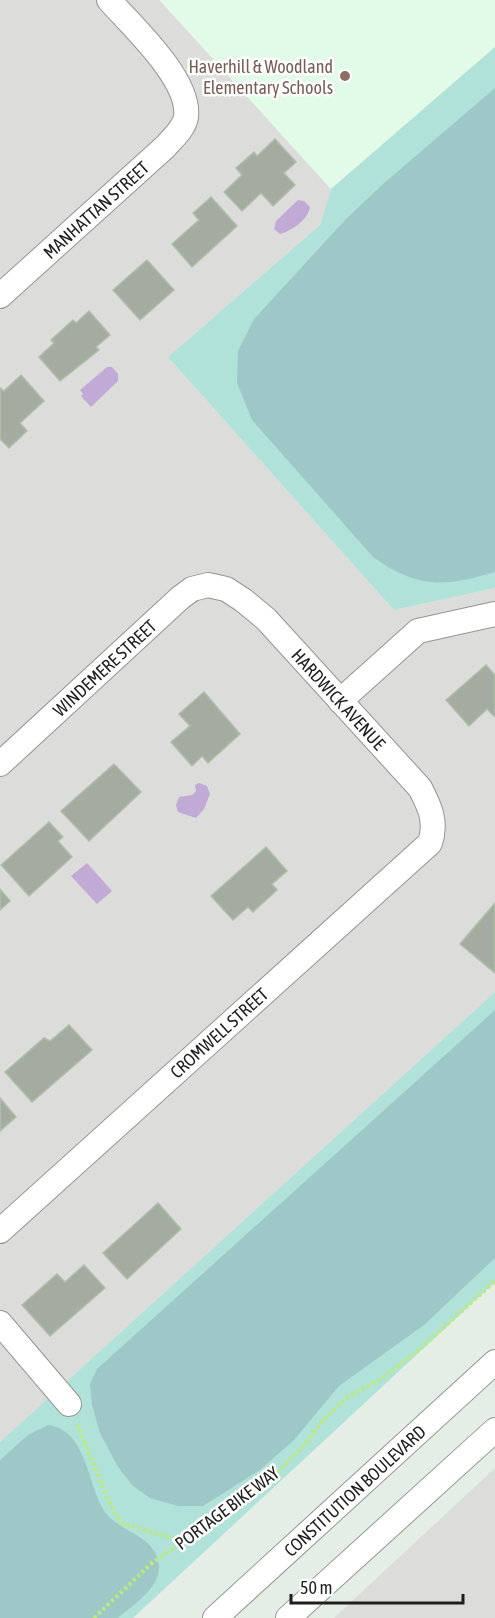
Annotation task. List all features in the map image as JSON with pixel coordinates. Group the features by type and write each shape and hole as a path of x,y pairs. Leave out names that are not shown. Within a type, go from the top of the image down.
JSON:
{"street":[{"name":"MANHATTAN STREET","path":"0,296 165,147 180,130 186,118 180,90 163,62 109,0"},
{"name":"WINDEMERE STREET","path":"0,764 180,598 192,589 208,585 217,587"},
{"name":"HARDWICK AVENUE","path":"217,587 226,589 266,619 420,788 430,806 434,832"},
{"path":"340,701 418,631 495,614"},
{"name":"CROMWELL STREET","path":"0,1231 430,843 434,832"},
{"path":"0,1323 69,1404"},
{"name":"CONSTITUTION BOULEVARD","path":"215,1618 495,1362"},
{"path":"288,1618 495,1430"}],"path":[{"name":"PORTAGE BIKE WAY","path":"94,1618 127,1585 183,1541 272,1477 302,1448 326,1417 348,1397 381,1379 419,1350 495,1281"},
{"path":"69,1404 111,1506 121,1523 183,1541"}],"shaded area":[{"path":"0,0 159,0 331,189 320,225 168,357 394,610 495,588 495,992 0,1442"},
{"name":"Haverhill & Woodland Elementary Schools","path":"160,0 495,0 495,47 331,189"},
{"path":"495,47 495,588 394,610 168,357 320,225 331,189"},
{"path":"495,88 495,572 461,580 432,582 404,575 373,557 252,420 237,383 238,351 254,319 345,220 383,184"},
{"path":"298,200 304,201 310,207 309,212 298,224 280,234 274,229 276,221"},
{"path":"107,367 112,367 118,374 118,381 91,407 81,396 83,394 80,390"},
{"path":"199,783 207,786 210,794 204,809 196,818 178,812 176,805 179,797 192,795 196,791 195,785"},
{"path":"87,863 112,891 97,904 71,876"},
{"path":"495,992 495,1282 133,1618 0,1618 0,1442"},
{"path":"495,1010 495,1258 424,1325 339,1386 294,1440 260,1470 203,1506 178,1506 150,1498 133,1486 118,1467 100,1433 92,1405 90,1384 97,1369"},
{"path":"48,1425 61,1429 78,1446 98,1498 109,1517 144,1540 156,1555 159,1565 156,1581 138,1602 118,1618 0,1618 0,1460 28,1435"},
{"path":"495,1468 495,1618 334,1618"}],"building":[{"path":"275,139 296,162 284,173 295,185 273,206 261,193 242,211 224,192 242,175 236,168 254,152 257,156"},
{"path":"211,197 237,226 192,267 172,244 199,220 193,213"},
{"path":"147,260 174,290 140,320 113,290"},
{"path":"89,311 110,335 96,347 99,350 60,381 39,357 54,343 51,340 73,320 76,323"},
{"path":"21,375 44,401 20,423 27,431 9,448 0,439 0,388 4,391"},
{"path":"486,665 495,675 495,717 487,709 469,726 446,700"},
{"path":"204,692 240,734 208,763 202,756 192,766 171,742 190,726 179,714"},
{"path":"114,764 141,792 89,841 61,811"},
{"path":"49,822 63,837 58,841 72,857 29,896 1,865"},
{"path":"266,847 287,871 272,884 277,890 253,912 248,907 233,920 211,896"},
{"path":"0,889 10,901 0,910"},
{"path":"495,903 495,973 460,944"},
{"path":"69,1025 92,1050 32,1102 5,1072 44,1038 50,1041"},
{"path":"0,1098 16,1117 0,1131"},
{"path":"158,1203 181,1229 127,1279 103,1253"},
{"path":"84,1265 105,1288 50,1336 22,1305 57,1274 65,1282"}],"place":[{"name":"Haverhill & Woodland Elementary Schools","path":"345,76"}]}
